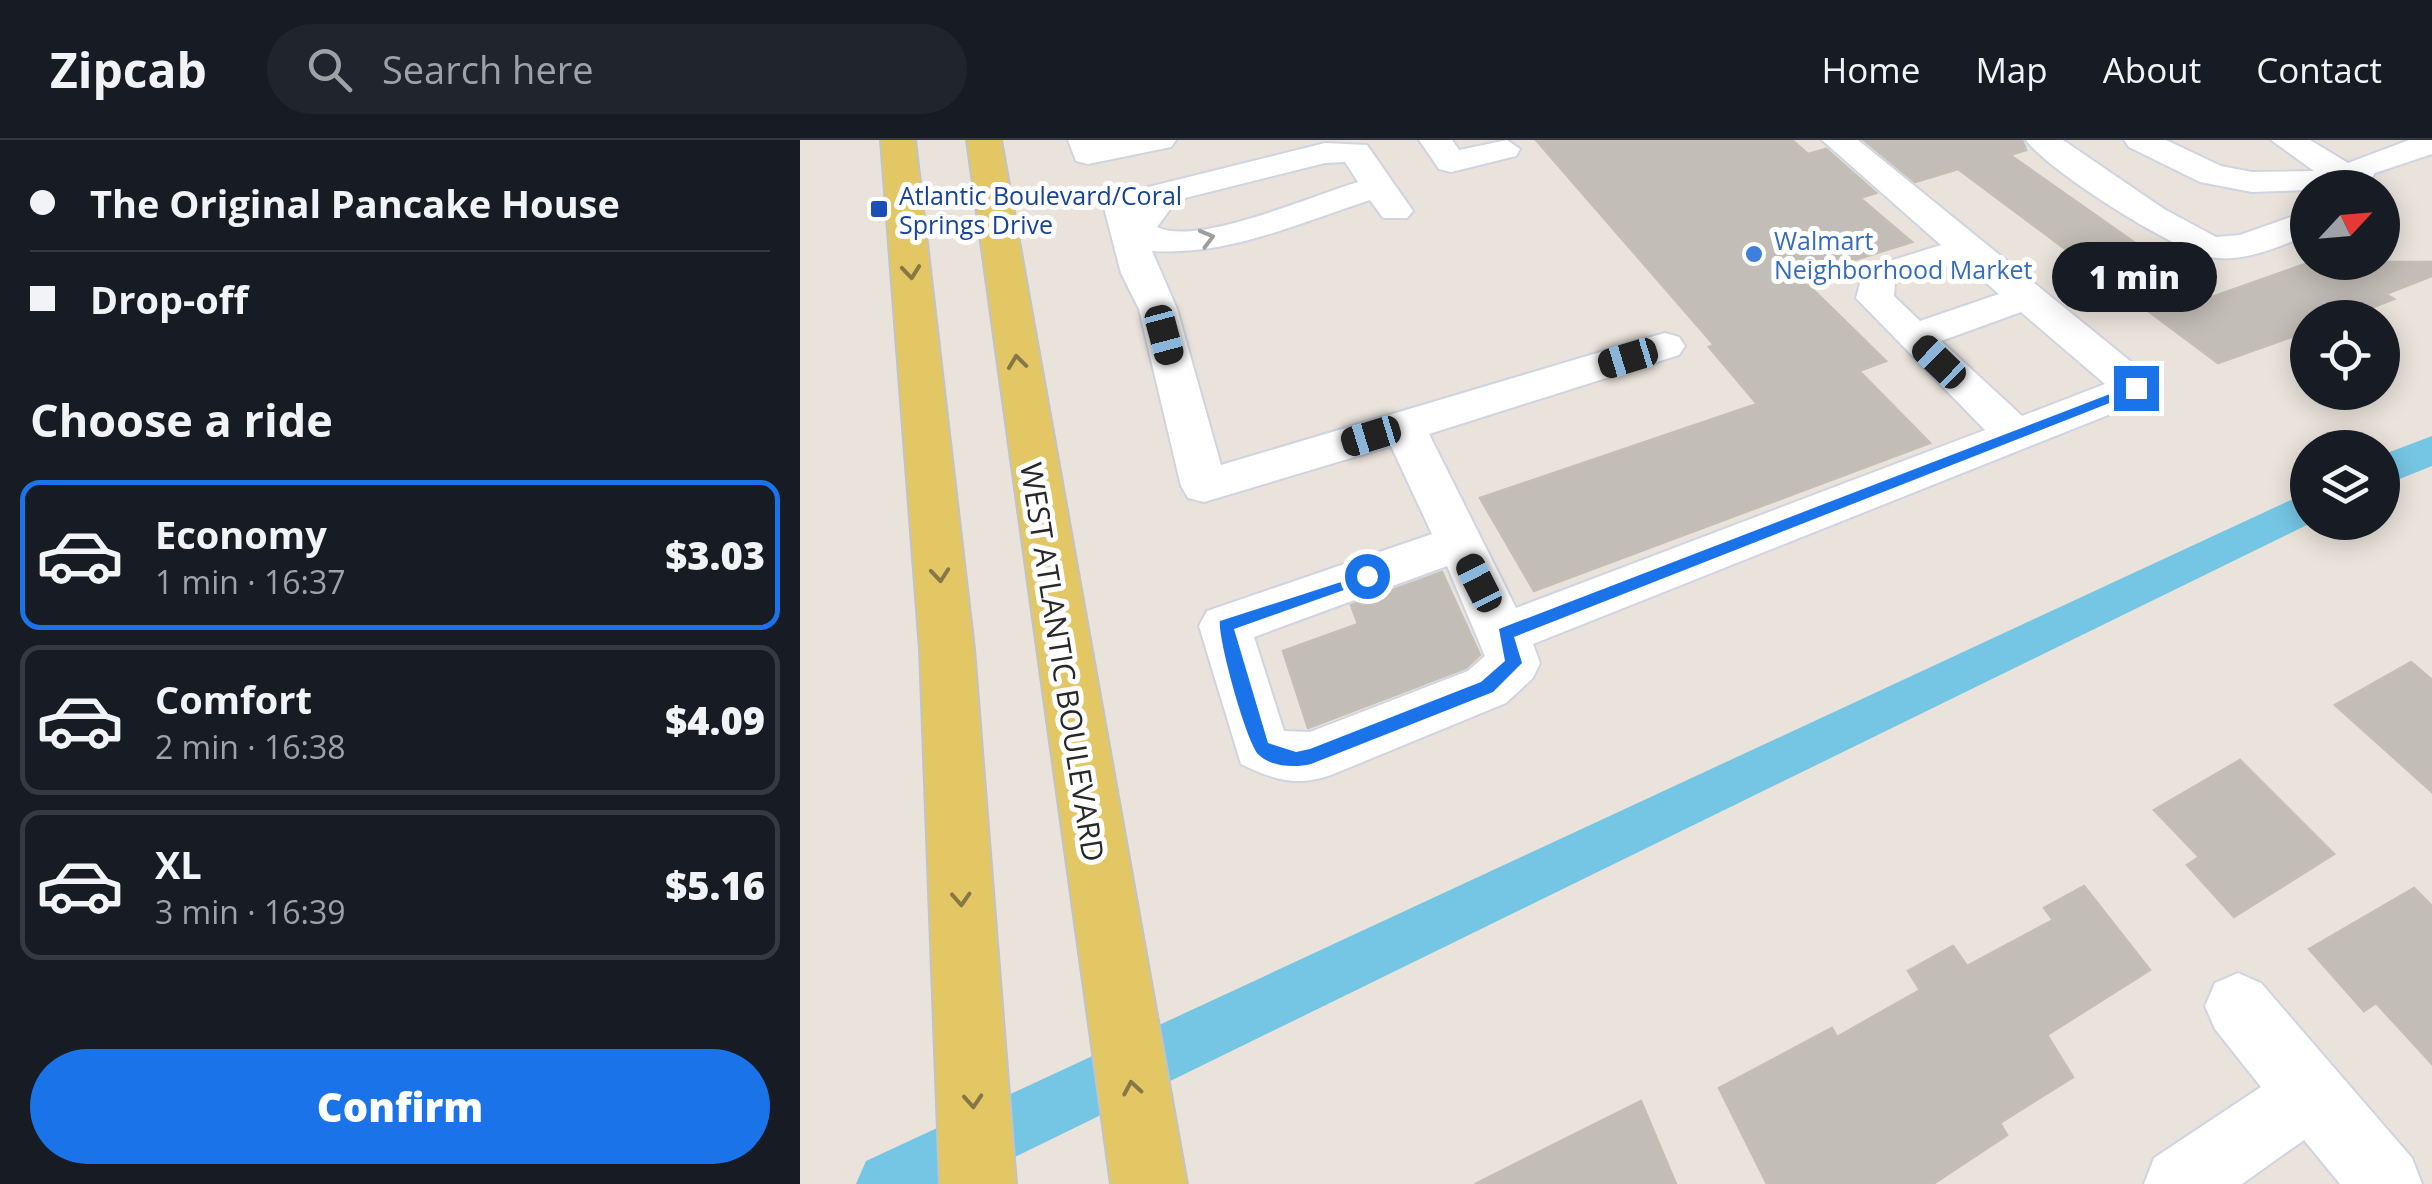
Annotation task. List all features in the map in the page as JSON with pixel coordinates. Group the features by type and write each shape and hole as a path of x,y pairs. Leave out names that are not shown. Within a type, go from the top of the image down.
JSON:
{"main road":[{"path":"898,140 947,649 978,1184"},
{"name":"WEST ATLANTIC BOULEVARD","path":"992,142 1110,955 1149,1184"}],"street":[{"path":"1084,140 1088,154 1160,140"},
{"path":"1435,140 1451,162 1504,148"},
{"path":"1504,634 2136,388 1838,140"},
{"path":"2042,140 2166,222 2212,247 2259,240 2290,229"},
{"path":"2140,140 2212,175 2290,183"},
{"path":"2237,152 2274,140"},
{"path":"2287,140 2330,170"},
{"path":"2360,170 2432,143"},
{"path":"1178,189 1150,206 1139,227 1148,240 1182,245 1302,214 1326,201 1386,199 1354,152 1325,153 1178,189 1120,204 1140,273 1158,309 1204,486 1665,346"},
{"path":"1968,248 1876,278 1875,298 2016,436"},
{"path":"1913,337 2028,297"},
{"path":"1404,426 1504,634 1514,663 1487,687 1311,756 1284,758 1261,747 1225,626 1459,543"},
{"path":"2238,1006 2386,1184"},
{"path":"2180,1184 2311,1094"}],"building":[{"path":"1536,140 1792,140 1808,154 1826,149 1876,193 1860,198 1912,242 1800,277 1886,361 1859,371 1930,443 1534,591 1480,498 1757,404 1709,347 1714,345"},
{"path":"1864,140 2022,140 2026,150 2010,155 2212,297 2290,269 2290,280 2400,280 2400,262 2432,262 2432,276 2386,294 2391,300 2290,300 2290,337 2218,363 1958,169 1915,182"},
{"path":"1442,572 1480,655 1466,668 1308,728 1283,651 1358,624 1351,605"},
{"path":"2411,662 2432,680 2432,792 2335,705"},
{"path":"2240,760 2334,854 2234,917 2187,865 2199,857 2154,810"},
{"path":"2084,886 2150,970 2047,1035 2073,1077 2000,1123 2007,1135 1933,1184 1767,1184 1719,1088 1832,1028 1837,1037 1920,990 1908,971 1953,946 1967,966 2053,920 2044,908"},
{"path":"2414,888 2432,906 2432,1064 2376,1003 2364,1011 2309,949"},
{"path":"1641,1101 1676,1184 1475,1184"}],"waterway":[{"path":"2400,464 2432,450"},
{"path":"889,1184 2290,516"}],"place":[{"name":"Atlantic Boulevard/Coral Springs Drive","path":"879,209"},
{"name":"Walmart Neighborhood Market","path":"1754,254"}],"route":[{"path":"1367,576 1225,626 1261,747 1270,754 1296,760 1311,756 1487,687 1514,663 1504,634 2136,388"}]}
